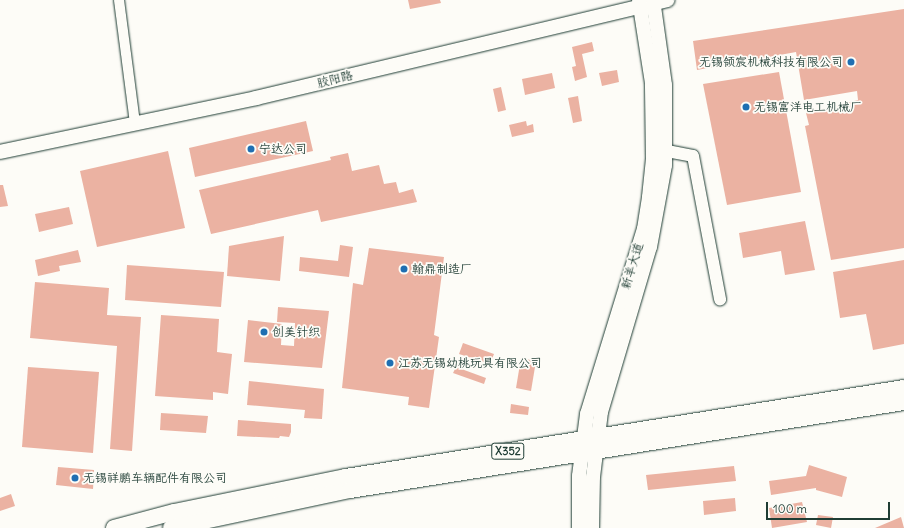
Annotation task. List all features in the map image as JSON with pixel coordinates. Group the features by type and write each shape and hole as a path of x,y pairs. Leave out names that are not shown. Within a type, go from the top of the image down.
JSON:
{"main road":[{"name":"胶阳路","path":"0,152 256,98 647,2 668,0"},
{"name":"新羊大道","path":"592,528 590,444 650,247 666,150 665,85 647,2"},
{"name":"新羊大道","path":"579,528 599,368 644,229 653,159 652,83 647,2"},
{"name":"X352","path":"171,528 350,490 590,444 904,388"},
{"name":"X352","path":"114,528 174,512 346,477 904,402"}],"street":[{"path":"119,0 135,124"},
{"path":"666,150 693,156 720,299"}],"building":[{"path":"408,0 440,0 441,3 410,9"},
{"path":"904,9 904,248 831,260 805,126 809,125 806,113 858,100 857,91 804,100 796,52 697,70 693,41"},
{"path":"592,42 594,51 582,54 587,77 575,81 572,67 576,66 572,47"},
{"path":"617,70 619,82 602,86 599,73"},
{"path":"779,72 801,192 727,205 703,84"},
{"path":"552,73 555,88 525,95 522,79"},
{"path":"501,87 506,110 498,112 493,89"},
{"path":"578,96 582,121 573,123 568,98"},
{"name":"宁达公司","path":"306,121 313,151 195,177 189,148"},
{"path":"526,121 527,126 533,124 534,132 512,137 509,125"},
{"path":"168,151 185,228 97,247 80,171"},
{"path":"348,153 352,171 379,165 384,184 396,182 399,193 413,189 417,202 321,222 318,210 211,234 199,190 331,160 330,157"},
{"path":"0,185 3,185 8,206 0,207"},
{"path":"69,207 73,224 39,232 35,214"},
{"path":"805,221 815,270 785,275 781,251 743,258 739,233"},
{"path":"284,236 280,281 227,276 229,246"},
{"path":"340,245 353,247 349,277 299,271 300,257 338,261"},
{"name":"江苏无锡幼桃玩具有限公司","path":"369,248 444,257 434,335 439,337 429,408 408,405 409,397 342,388 353,283 363,285"},
{"path":"78,250 81,262 59,266 60,271 38,276 35,260"},
{"path":"904,260 904,344 873,350 866,314 840,318 833,272"},
{"path":"127,265 224,272 221,307 125,300"},
{"path":"35,282 109,288 107,315 141,317 132,451 110,449 117,346 30,338"},
{"path":"278,307 329,311 322,368 244,362 248,320 282,324 281,345 294,346 295,323 277,322"},
{"path":"161,315 219,319 217,352 232,354 228,394 213,392 213,400 155,396"},
{"path":"463,343 494,354 490,364 459,354"},
{"path":"521,358 536,361 531,391 516,388"},
{"path":"28,367 99,372 93,453 22,447"},
{"path":"456,367 486,378 484,384 453,373"},
{"path":"249,381 324,389 322,419 304,418 305,410 247,405"},
{"path":"511,404 529,407 528,415 510,413"},
{"path":"161,413 208,416 206,433 160,430"},
{"path":"238,420 291,424 291,432 289,437 280,436 279,438 237,436"},
{"path":"809,465 847,477 842,497 816,490 816,488 771,495 769,481 806,476"},
{"path":"734,466 736,481 648,490 646,475"},
{"name":"无锡祥鹏车辆配件有限公司","path":"58,467 94,470 93,489 56,485"},
{"path":"11,494 15,506 0,511 0,498"},
{"path":"735,498 736,511 704,515 703,501"},
{"path":"802,502 807,522 772,528 769,508"},
{"path":"818,515 833,517 831,528 816,525"},
{"path":"901,517 904,528 875,528"}],"place":[{"name":"无锡领宸机械科技有限公司","path":"851,62"},
{"name":"无锡富洋电工机械厂","path":"746,107"},
{"name":"宁达公司","path":"251,149"},
{"name":"翰鼎制造厂","path":"404,269"},
{"name":"创美针织","path":"264,332"},
{"name":"江苏无锡幼桃玩具有限公司","path":"390,363"},
{"name":"无锡祥鹏车辆配件有限公司","path":"75,478"}]}
